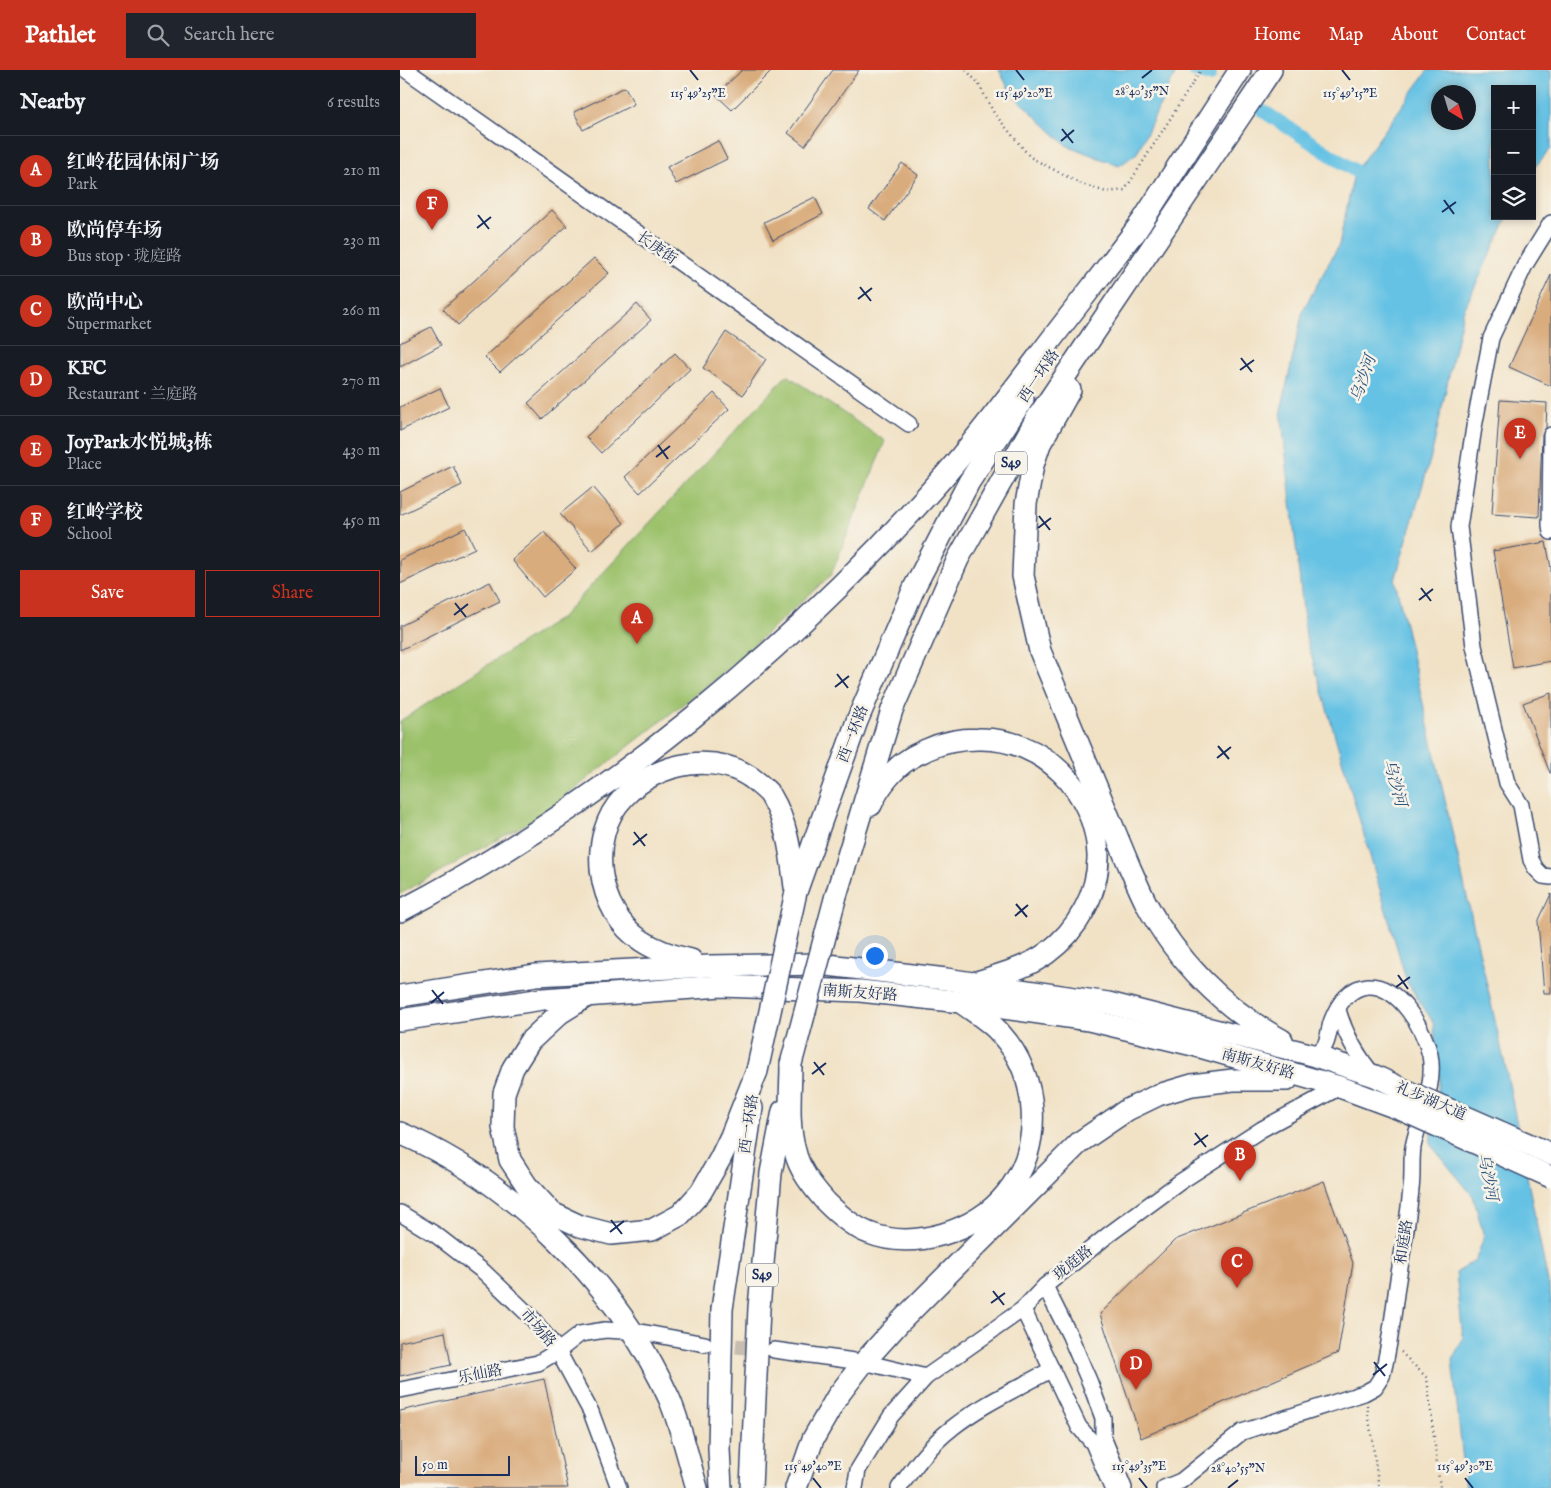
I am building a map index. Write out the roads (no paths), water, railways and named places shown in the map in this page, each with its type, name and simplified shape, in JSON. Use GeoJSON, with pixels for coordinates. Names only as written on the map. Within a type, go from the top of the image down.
{"type":"FeatureCollection","features":[{"type":"Feature","properties":{"kind":"highway","name":"西一环路"},"geometry":{"type":"LineString","coordinates":[[721,1488],[719,1449],[722,1308],[757,1071],[796,892],[857,721],[915,586],[969,482],[1240,70]]}},
{"type":"Feature","properties":{"kind":"highway","name":"西一环路"},"geometry":{"type":"LineString","coordinates":[[751,1488],[759,1308],[771,1173],[791,1064],[835,899],[892,710],[958,559],[1036,418],[1271,70]]}},
{"type":"Feature","properties":{"kind":"highway"},"geometry":{"type":"LineString","coordinates":[[400,911],[451,885],[522,841],[601,786],[739,680],[798,627],[890,534],[945,474],[1000,408],[1141,223]]}},
{"type":"Feature","properties":{"kind":"highway"},"geometry":{"type":"LineString","coordinates":[[1154,243],[1040,444],[1033,465],[1026,504],[1023,576],[1040,651],[1130,868],[1155,918],[1178,952],[1206,984],[1263,1030],[1309,1054]]}},
{"type":"Feature","properties":{"kind":"highway"},"geometry":{"type":"LineString","coordinates":[[835,899],[873,800],[890,776],[908,759],[933,747],[959,739],[987,738],[1012,742],[1037,752],[1060,770],[1082,797],[1094,826],[1098,856],[1095,880],[1089,900],[1079,920],[1047,954],[1021,967],[974,983]]}},
{"type":"Feature","properties":{"kind":"highway"},"geometry":{"type":"LineString","coordinates":[[710,966],[666,954],[640,940],[623,925],[609,902],[601,878],[600,849],[610,818],[623,797],[644,780],[667,768],[697,762],[724,765],[748,775],[770,794],[783,820],[791,851],[796,892]]}},
{"type":"Feature","properties":{"kind":"highway","name":"南斯友好路"},"geometry":{"type":"LineString","coordinates":[[400,996],[536,975],[710,966],[819,964],[974,983],[1108,1003],[1309,1054]]}},
{"type":"Feature","properties":{"kind":"highway","name":"南斯友好路"},"geometry":{"type":"LineString","coordinates":[[400,1020],[544,999],[721,986],[860,991],[961,1002],[1088,1020],[1193,1046],[1313,1080]]}},
{"type":"Feature","properties":{"kind":"highway"},"geometry":{"type":"LineString","coordinates":[[589,995],[560,1013],[530,1041],[513,1068],[504,1093],[503,1127],[510,1160],[527,1186],[552,1212],[580,1226],[610,1234],[652,1230],[680,1215],[701,1192],[720,1159],[732,1136],[757,1071]]}},
{"type":"Feature","properties":{"kind":"highway"},"geometry":{"type":"LineString","coordinates":[[791,1064],[790,1124],[795,1152],[804,1174],[817,1192],[850,1223],[869,1233],[892,1239],[915,1240],[943,1234],[966,1225],[988,1210],[1006,1194],[1019,1174],[1028,1152],[1033,1125],[1032,1099],[1025,1073],[1016,1054],[1000,1032],[961,1002]]}},
{"type":"Feature","properties":{"kind":"highway","name":"礼步湖大道"},"geometry":{"type":"LineString","coordinates":[[1309,1054],[1375,1076],[1407,1101],[1551,1177]]}},
{"type":"Feature","properties":{"kind":"highway"},"geometry":{"type":"LineString","coordinates":[[796,1488],[814,1439],[837,1397],[863,1363],[900,1322],[1080,1142],[1127,1110],[1158,1095],[1192,1085],[1233,1080],[1313,1080]]}},
{"type":"Feature","properties":{"kind":"highway","name":"礼步湖大道"},"geometry":{"type":"LineString","coordinates":[[1313,1080],[1407,1101],[1551,1154]]}},
{"type":"Feature","properties":{"kind":"highway"},"geometry":{"type":"LineString","coordinates":[[400,1132],[429,1145],[491,1183],[542,1224],[593,1280],[636,1336],[669,1398],[697,1488]]}},
{"type":"Feature","properties":{"kind":"street","name":"长庚街"},"geometry":{"type":"LineString","coordinates":[[406,70],[909,424]]}},
{"type":"Feature","properties":{"kind":"street"},"geometry":{"type":"LineString","coordinates":[[1551,224],[1525,265],[1491,338],[1474,428],[1459,526],[1474,646],[1507,783],[1521,805],[1530,860],[1543,876],[1551,877]]}},
{"type":"Feature","properties":{"kind":"street"},"geometry":{"type":"LineString","coordinates":[[1551,435],[1551,532]]}},
{"type":"Feature","properties":{"kind":"street","name":"和庭路"},"geometry":{"type":"LineString","coordinates":[[1164,1488],[1181,1481],[1242,1432],[1364,1393],[1375,1387],[1382,1376],[1412,1187],[1413,1149],[1431,1079],[1430,1055],[1422,1031],[1406,1009],[1388,991],[1370,986],[1359,988],[1349,994],[1331,1021],[1329,1034],[1322,1049],[1316,1053],[1309,1054]]}},
{"type":"Feature","properties":{"kind":"street"},"geometry":{"type":"LineString","coordinates":[[1338,1010],[1342,1024],[1352,1042],[1366,1066],[1375,1076]]}},
{"type":"Feature","properties":{"kind":"street","name":"珑庭路"},"geometry":{"type":"LineString","coordinates":[[855,1488],[858,1470],[891,1416],[926,1377],[1023,1309],[1045,1286],[1108,1235],[1180,1182],[1262,1129],[1340,1087]]}},
{"type":"Feature","properties":{"kind":"street","name":"市场路"},"geometry":{"type":"LineString","coordinates":[[400,1213],[436,1235],[484,1272],[532,1318],[558,1351],[591,1412],[619,1488]]}},
{"type":"Feature","properties":{"kind":"street"},"geometry":{"type":"LineString","coordinates":[[1045,1286],[1070,1336],[1103,1418],[1103,1437],[1124,1488]]}},
{"type":"Feature","properties":{"kind":"street"},"geometry":{"type":"LineString","coordinates":[[1023,1309],[1079,1427],[1093,1443],[1112,1488]]}},
{"type":"Feature","properties":{"kind":"street","name":"乐仙路"},"geometry":{"type":"LineString","coordinates":[[400,1390],[538,1363],[580,1334],[605,1330],[622,1331]]}},
{"type":"Feature","properties":{"kind":"street"},"geometry":{"type":"LineString","coordinates":[[641,1332],[705,1344]]}},
{"type":"Feature","properties":{"kind":"street"},"geometry":{"type":"LineString","coordinates":[[774,1350],[854,1361]]}},
{"type":"Feature","properties":{"kind":"street"},"geometry":{"type":"LineString","coordinates":[[872,1364],[926,1377]]}},
{"type":"Feature","properties":{"kind":"street"},"geometry":{"type":"LineString","coordinates":[[899,1488],[918,1462],[951,1428],[977,1410],[1052,1369]]}},
{"type":"Feature","properties":{"kind":"water"},"geometry":{"type":"Polygon","coordinates":[[[999,70],[1177,70],[1137,153],[1119,166],[1066,145],[1011,93],[999,70]]]}},
{"type":"Feature","properties":{"kind":"water","name":"乌沙河"},"geometry":{"type":"Polygon","coordinates":[[[1428,70],[1551,70],[1551,149],[1536,166],[1536,85],[1491,85],[1491,220],[1506,220],[1463,312],[1432,453],[1395,580],[1506,1069],[1551,1298],[1551,1435],[1548,1488],[1466,1488],[1452,1360],[1463,1338],[1456,1273],[1476,1259],[1484,1237],[1473,1196],[1430,1144],[1440,1077],[1433,1022],[1407,982],[1306,637],[1281,411],[1303,310],[1339,245],[1354,173],[1428,70]]]}},
{"type":"Feature","properties":{"kind":"waterway"},"geometry":{"type":"LineString","coordinates":[[1194,70],[1210,75]]}},
{"type":"Feature","properties":{"kind":"waterway"},"geometry":{"type":"LineString","coordinates":[[1263,111],[1369,180]]}},
{"type":"Feature","properties":{"kind":"tunnel"},"geometry":{"type":"LineString","coordinates":[[713,1344],[767,1349]]}},
{"type":"Feature","properties":{"kind":"place","name":"红岭学校"},"geometry":{"type":"Point","coordinates":[432,230]}},
{"type":"Feature","properties":{"kind":"place","name":"JoyPark水悦城3栋"},"geometry":{"type":"Point","coordinates":[1520,459]}},
{"type":"Feature","properties":{"kind":"place","name":"红岭花园休闲广场"},"geometry":{"type":"Point","coordinates":[637,644]}},
{"type":"Feature","properties":{"kind":"place","name":"欧尚停车场"},"geometry":{"type":"Point","coordinates":[1240,1181]}},
{"type":"Feature","properties":{"kind":"place","name":"欧尚中心"},"geometry":{"type":"Point","coordinates":[1237,1288]}},
{"type":"Feature","properties":{"kind":"place","name":"KFC"},"geometry":{"type":"Point","coordinates":[1136,1390]}}]}
